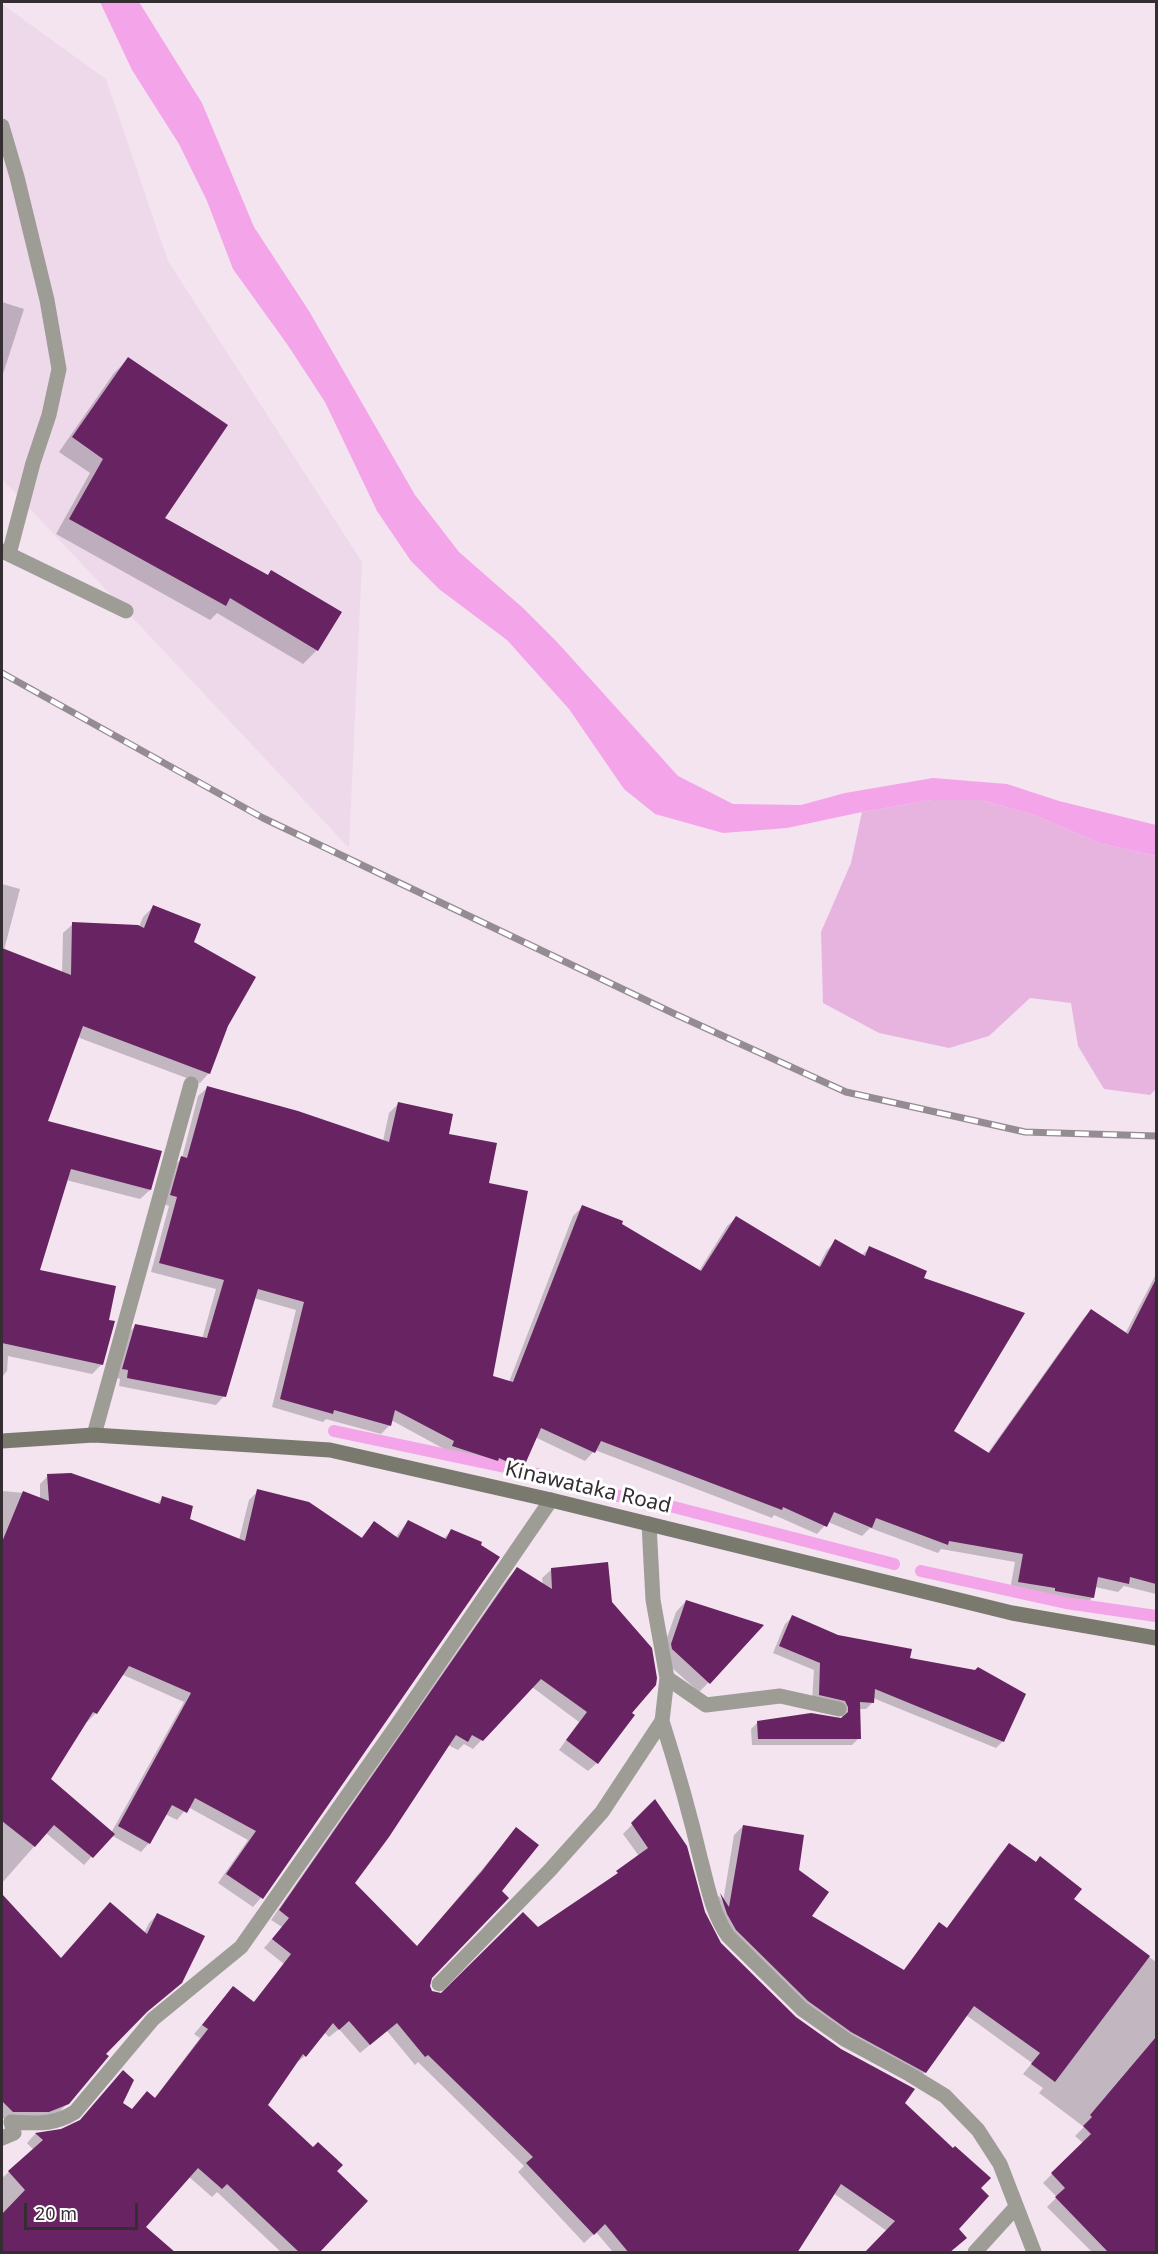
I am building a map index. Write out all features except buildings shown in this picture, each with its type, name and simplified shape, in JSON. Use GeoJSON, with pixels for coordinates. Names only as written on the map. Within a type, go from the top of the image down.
{"type":"FeatureCollection","features":[{"type":"Feature","properties":{"kind":"street"},"geometry":{"type":"LineString","coordinates":[[2,126],[47,300],[59,369],[49,416],[5,553],[126,611]]}},
{"type":"Feature","properties":{"kind":"street"},"geometry":{"type":"LineString","coordinates":[[94,1435],[191,1083]]}},
{"type":"Feature","properties":{"kind":"street","name":"Kinawataka Road"},"geometry":{"type":"LineString","coordinates":[[2,1441],[94,1435],[330,1450],[550,1500],[1012,1613],[1156,1638]]}},
{"type":"Feature","properties":{"kind":"street"},"geometry":{"type":"LineString","coordinates":[[2,2138],[14,2133],[11,2122],[46,2123],[61,2120],[75,2112],[153,2019],[241,1947],[397,1725],[550,1500]]}},
{"type":"Feature","properties":{"kind":"street"},"geometry":{"type":"LineString","coordinates":[[649,1524],[653,1600],[667,1678],[662,1721],[681,1782],[706,1883],[719,1922],[728,1936],[802,2009],[846,2040],[945,2096],[978,2130],[1000,2164],[1034,2253]]}},
{"type":"Feature","properties":{"kind":"street"},"geometry":{"type":"LineString","coordinates":[[667,1678],[706,1705],[780,1696],[839,1709]]}},
{"type":"Feature","properties":{"kind":"street"},"geometry":{"type":"LineString","coordinates":[[439,1984],[550,1870],[602,1812],[662,1721]]}},
{"type":"Feature","properties":{"kind":"street"},"geometry":{"type":"LineString","coordinates":[[975,2253],[1016,2207]]}},
{"type":"Feature","properties":{"kind":"shaded area"},"geometry":{"type":"Polygon","coordinates":[[[100,2],[139,2],[202,103],[254,227],[309,311],[415,495],[459,552],[523,608],[557,642],[678,776],[733,804],[801,805],[845,793],[933,778],[1007,784],[1059,801],[1156,825],[1156,856],[1099,843],[1037,816],[982,800],[931,800],[787,828],[723,833],[655,814],[624,789],[569,709],[507,640],[439,589],[411,561],[377,511],[325,402],[233,269],[207,201],[179,144],[132,70],[100,2]]]}},
{"type":"Feature","properties":{"kind":"shaded area"},"geometry":{"type":"Polygon","coordinates":[[[2,4],[106,79],[168,261],[362,562],[349,848],[2,479],[2,4]]]}},
{"type":"Feature","properties":{"kind":"shaded area"},"geometry":{"type":"Polygon","coordinates":[[[931,800],[982,800],[1037,816],[1099,843],[1156,856],[1156,1089],[1150,1095],[1104,1089],[1078,1046],[1071,1003],[1030,998],[989,1036],[949,1048],[879,1033],[823,1003],[821,932],[851,863],[862,812],[931,800]]]}},
{"type":"Feature","properties":{"kind":"waterway"},"geometry":{"type":"LineString","coordinates":[[334,1431],[552,1477]]}},
{"type":"Feature","properties":{"kind":"waterway"},"geometry":{"type":"LineString","coordinates":[[613,1495],[662,1504],[894,1564]]}},
{"type":"Feature","properties":{"kind":"waterway"},"geometry":{"type":"LineString","coordinates":[[921,1571],[1066,1603],[1156,1616]]}},
{"type":"Feature","properties":{"kind":"railway"},"geometry":{"type":"LineString","coordinates":[[2,673],[263,818],[677,1015],[846,1092],[1025,1132],[1156,1136]]}}]}
